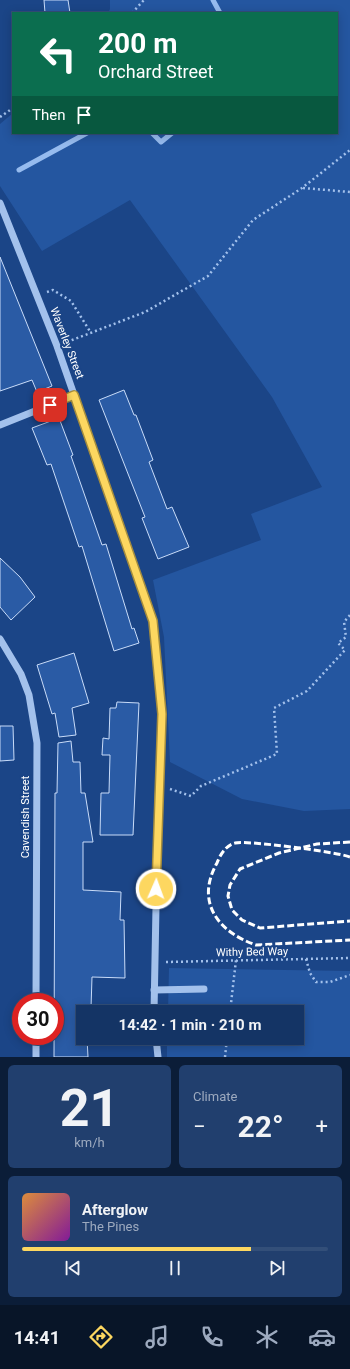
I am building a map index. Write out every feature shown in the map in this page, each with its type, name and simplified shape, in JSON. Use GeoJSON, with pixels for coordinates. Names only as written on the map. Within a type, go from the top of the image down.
{"type":"FeatureCollection","features":[{"type":"Feature","properties":{"kind":"street","name":"Waverley Street"},"geometry":{"type":"LineString","coordinates":[[0,203],[57,346],[153,621],[162,714],[154,1005]]}},
{"type":"Feature","properties":{"kind":"street"},"geometry":{"type":"LineString","coordinates":[[0,425],[74,395]]}},
{"type":"Feature","properties":{"kind":"street","name":"Cavendish Street"},"geometry":{"type":"LineString","coordinates":[[0,639],[20,674],[29,695],[37,743],[36,993]]}},
{"type":"Feature","properties":{"kind":"street"},"geometry":{"type":"LineString","coordinates":[[154,990],[204,990]]}},
{"type":"Feature","properties":{"kind":"street"},"geometry":{"type":"LineString","coordinates":[[36,1045],[36,1057]]}},
{"type":"Feature","properties":{"kind":"street"},"geometry":{"type":"LineString","coordinates":[[157,1045],[158,1057]]}},
{"type":"Feature","properties":{"kind":"path"},"geometry":{"type":"LineString","coordinates":[[133,12],[144,0]]}},
{"type":"Feature","properties":{"kind":"path"},"geometry":{"type":"LineString","coordinates":[[0,117],[12,109]]}},
{"type":"Feature","properties":{"kind":"path"},"geometry":{"type":"LineString","coordinates":[[57,346],[145,312],[208,276],[253,220],[302,188],[350,150]]}},
{"type":"Feature","properties":{"kind":"path"},"geometry":{"type":"LineString","coordinates":[[302,188],[350,192]]}},
{"type":"Feature","properties":{"kind":"path"},"geometry":{"type":"LineString","coordinates":[[37,295],[53,290],[71,301],[91,333]]}},
{"type":"Feature","properties":{"kind":"path"},"geometry":{"type":"LineString","coordinates":[[160,782],[173,791],[191,796],[201,786],[277,754],[274,708],[307,691],[345,650],[338,643],[346,637],[344,622],[350,616]]}},
{"type":"Feature","properties":{"kind":"path","name":"Withy Bed Way"},"geometry":{"type":"LineString","coordinates":[[154,962],[350,958]]}},
{"type":"Feature","properties":{"kind":"path"},"geometry":{"type":"LineString","coordinates":[[306,959],[310,973],[316,982],[330,982],[350,974]]}},
{"type":"Feature","properties":{"kind":"path"},"geometry":{"type":"LineString","coordinates":[[231,1005],[236,960]]}},
{"type":"Feature","properties":{"kind":"path"},"geometry":{"type":"LineString","coordinates":[[225,1057],[226,1045]]}},
{"type":"Feature","properties":{"kind":"shaded area"},"geometry":{"type":"Polygon","coordinates":[[[110,0],[350,0],[350,809],[304,811],[242,799],[170,762],[164,637],[153,580],[261,540],[251,514],[322,487],[272,397],[130,200],[42,251],[0,186],[0,124],[12,114],[12,134],[338,134],[338,12],[108,12],[110,0]]]}},
{"type":"Feature","properties":{"kind":"shaded area"},"geometry":{"type":"Polygon","coordinates":[[[169,968],[350,971],[350,1057],[167,1057],[167,1045],[304,1045],[304,1005],[168,1005],[169,968]]]}},
{"type":"Feature","properties":{"kind":"building"},"geometry":{"type":"Polygon","coordinates":[[[44,0],[68,0],[70,12],[45,12],[44,0]]]}},
{"type":"Feature","properties":{"kind":"building"},"geometry":{"type":"Polygon","coordinates":[[[0,257],[52,386],[37,392],[32,380],[0,391],[0,257]]]}},
{"type":"Feature","properties":{"kind":"building"},"geometry":{"type":"Polygon","coordinates":[[[124,390],[134,415],[136,415],[153,460],[149,462],[167,509],[172,507],[189,547],[158,559],[142,518],[145,517],[99,400],[124,390]]]}},
{"type":"Feature","properties":{"kind":"building"},"geometry":{"type":"Polygon","coordinates":[[[59,418],[73,455],[71,456],[102,545],[106,544],[132,629],[134,628],[139,643],[114,651],[82,546],[79,547],[51,464],[47,465],[32,428],[59,418]]]}},
{"type":"Feature","properties":{"kind":"building"},"geometry":{"type":"Polygon","coordinates":[[[0,558],[20,577],[35,597],[11,620],[0,607],[0,558]]]}},
{"type":"Feature","properties":{"kind":"building"},"geometry":{"type":"Polygon","coordinates":[[[74,653],[89,703],[72,708],[76,735],[59,737],[55,713],[52,714],[37,665],[74,653]]]}},
{"type":"Feature","properties":{"kind":"building"},"geometry":{"type":"Polygon","coordinates":[[[117,702],[139,703],[133,835],[100,835],[101,793],[109,793],[110,755],[102,755],[103,738],[109,739],[110,708],[116,708],[117,702]]]}},
{"type":"Feature","properties":{"kind":"building"},"geometry":{"type":"Polygon","coordinates":[[[0,726],[13,726],[14,760],[0,761],[0,726]]]}},
{"type":"Feature","properties":{"kind":"building"},"geometry":{"type":"Polygon","coordinates":[[[71,741],[73,762],[80,762],[81,793],[85,793],[93,842],[83,842],[83,890],[121,892],[120,920],[124,920],[125,978],[92,977],[91,1005],[76,1005],[76,1045],[87,1045],[88,1057],[54,1057],[54,1045],[64,1045],[64,993],[54,993],[55,793],[57,793],[58,743],[71,741]]]}},
{"type":"Feature","properties":{"kind":"waterway"},"geometry":{"type":"LineString","coordinates":[[213,0],[219,12]]}},
{"type":"Feature","properties":{"kind":"waterway"},"geometry":{"type":"LineString","coordinates":[[19,170],[85,134]]}},
{"type":"Feature","properties":{"kind":"waterway"},"geometry":{"type":"LineString","coordinates":[[153,134],[161,142],[171,134]]}},
{"type":"Feature","properties":{"kind":"railway"},"geometry":{"type":"LineString","coordinates":[[350,842],[317,844],[279,853],[240,869],[230,885],[228,896],[232,910],[242,920],[260,928],[350,921]]}},
{"type":"Feature","properties":{"kind":"railway"},"geometry":{"type":"LineString","coordinates":[[350,857],[292,847],[256,843],[235,843],[226,848],[220,857],[211,877],[208,890],[210,903],[214,914],[221,924],[231,932],[256,945],[350,940]]}},
{"type":"Feature","properties":{"kind":"route"},"geometry":{"type":"LineString","coordinates":[[50,405],[74,395],[153,621],[162,714],[156,889]]}}]}
